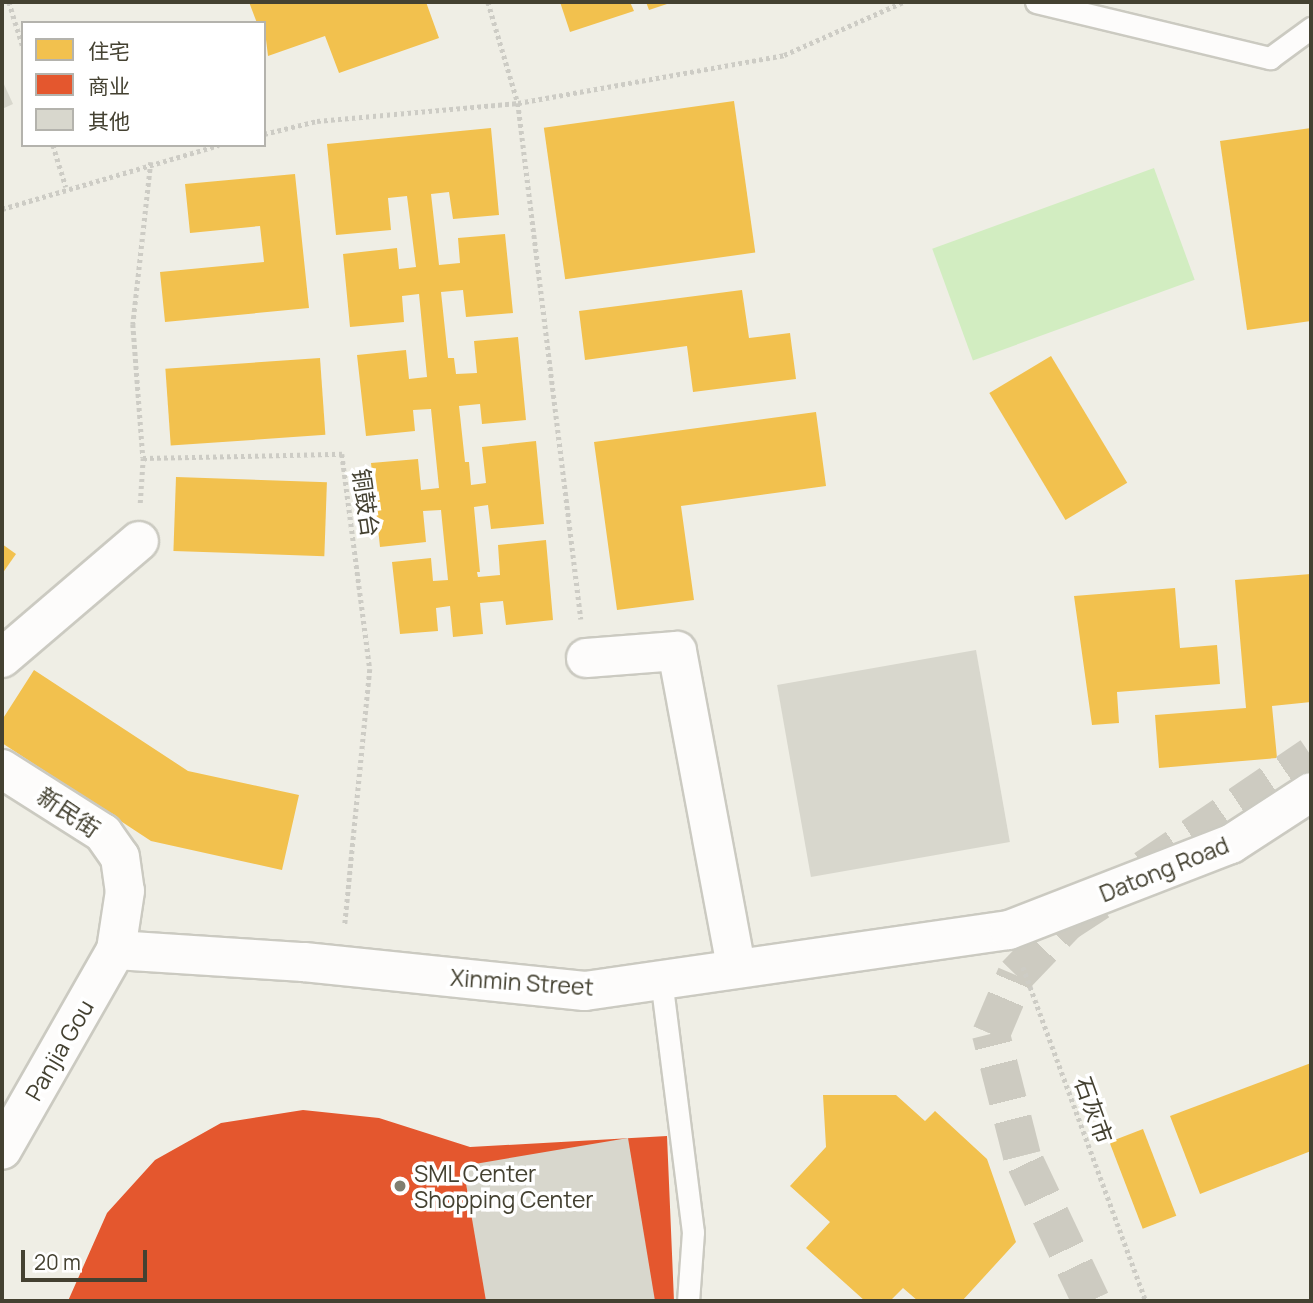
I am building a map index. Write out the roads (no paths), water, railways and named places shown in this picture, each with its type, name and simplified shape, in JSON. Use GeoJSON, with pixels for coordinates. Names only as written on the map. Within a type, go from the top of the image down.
{"type":"FeatureCollection","features":[{"type":"Feature","properties":{"kind":"street"},"geometry":{"type":"LineString","coordinates":[[2,658],[139,541]]}},
{"type":"Feature","properties":{"kind":"street"},"geometry":{"type":"LineString","coordinates":[[586,658],[677,651],[736,967]]}},
{"type":"Feature","properties":{"kind":"street","name":"新民街"},"geometry":{"type":"LineString","coordinates":[[2,769],[103,833],[121,857],[125,891],[116,950]]}},
{"type":"Feature","properties":{"kind":"street","name":"Datong Road"},"geometry":{"type":"LineString","coordinates":[[1009,930],[1231,844],[1311,792]]}},
{"type":"Feature","properties":{"kind":"street","name":"Xinmin Street"},"geometry":{"type":"LineString","coordinates":[[116,950],[341,967],[585,990],[1009,930]]}},
{"type":"Feature","properties":{"kind":"street","name":"Panjia Gou"},"geometry":{"type":"LineString","coordinates":[[5,1137],[116,950]]}},
{"type":"Feature","properties":{"kind":"lane"},"geometry":{"type":"LineString","coordinates":[[1036,2],[1270,58],[1311,28]]}},
{"type":"Feature","properties":{"kind":"lane"},"geometry":{"type":"LineString","coordinates":[[661,979],[693,1232],[688,1301]]}},
{"type":"Feature","properties":{"kind":"tunnel"},"geometry":{"type":"LineString","coordinates":[[1145,869],[1311,756]]}},
{"type":"Feature","properties":{"kind":"tunnel"},"geometry":{"type":"LineString","coordinates":[[1091,1301],[1022,1156],[991,1034],[1016,975],[1067,922],[1099,901]]}},
{"type":"Feature","properties":{"kind":"place","name":"SML Center Shopping Center"},"geometry":{"type":"Point","coordinates":[400,1186]}}]}
